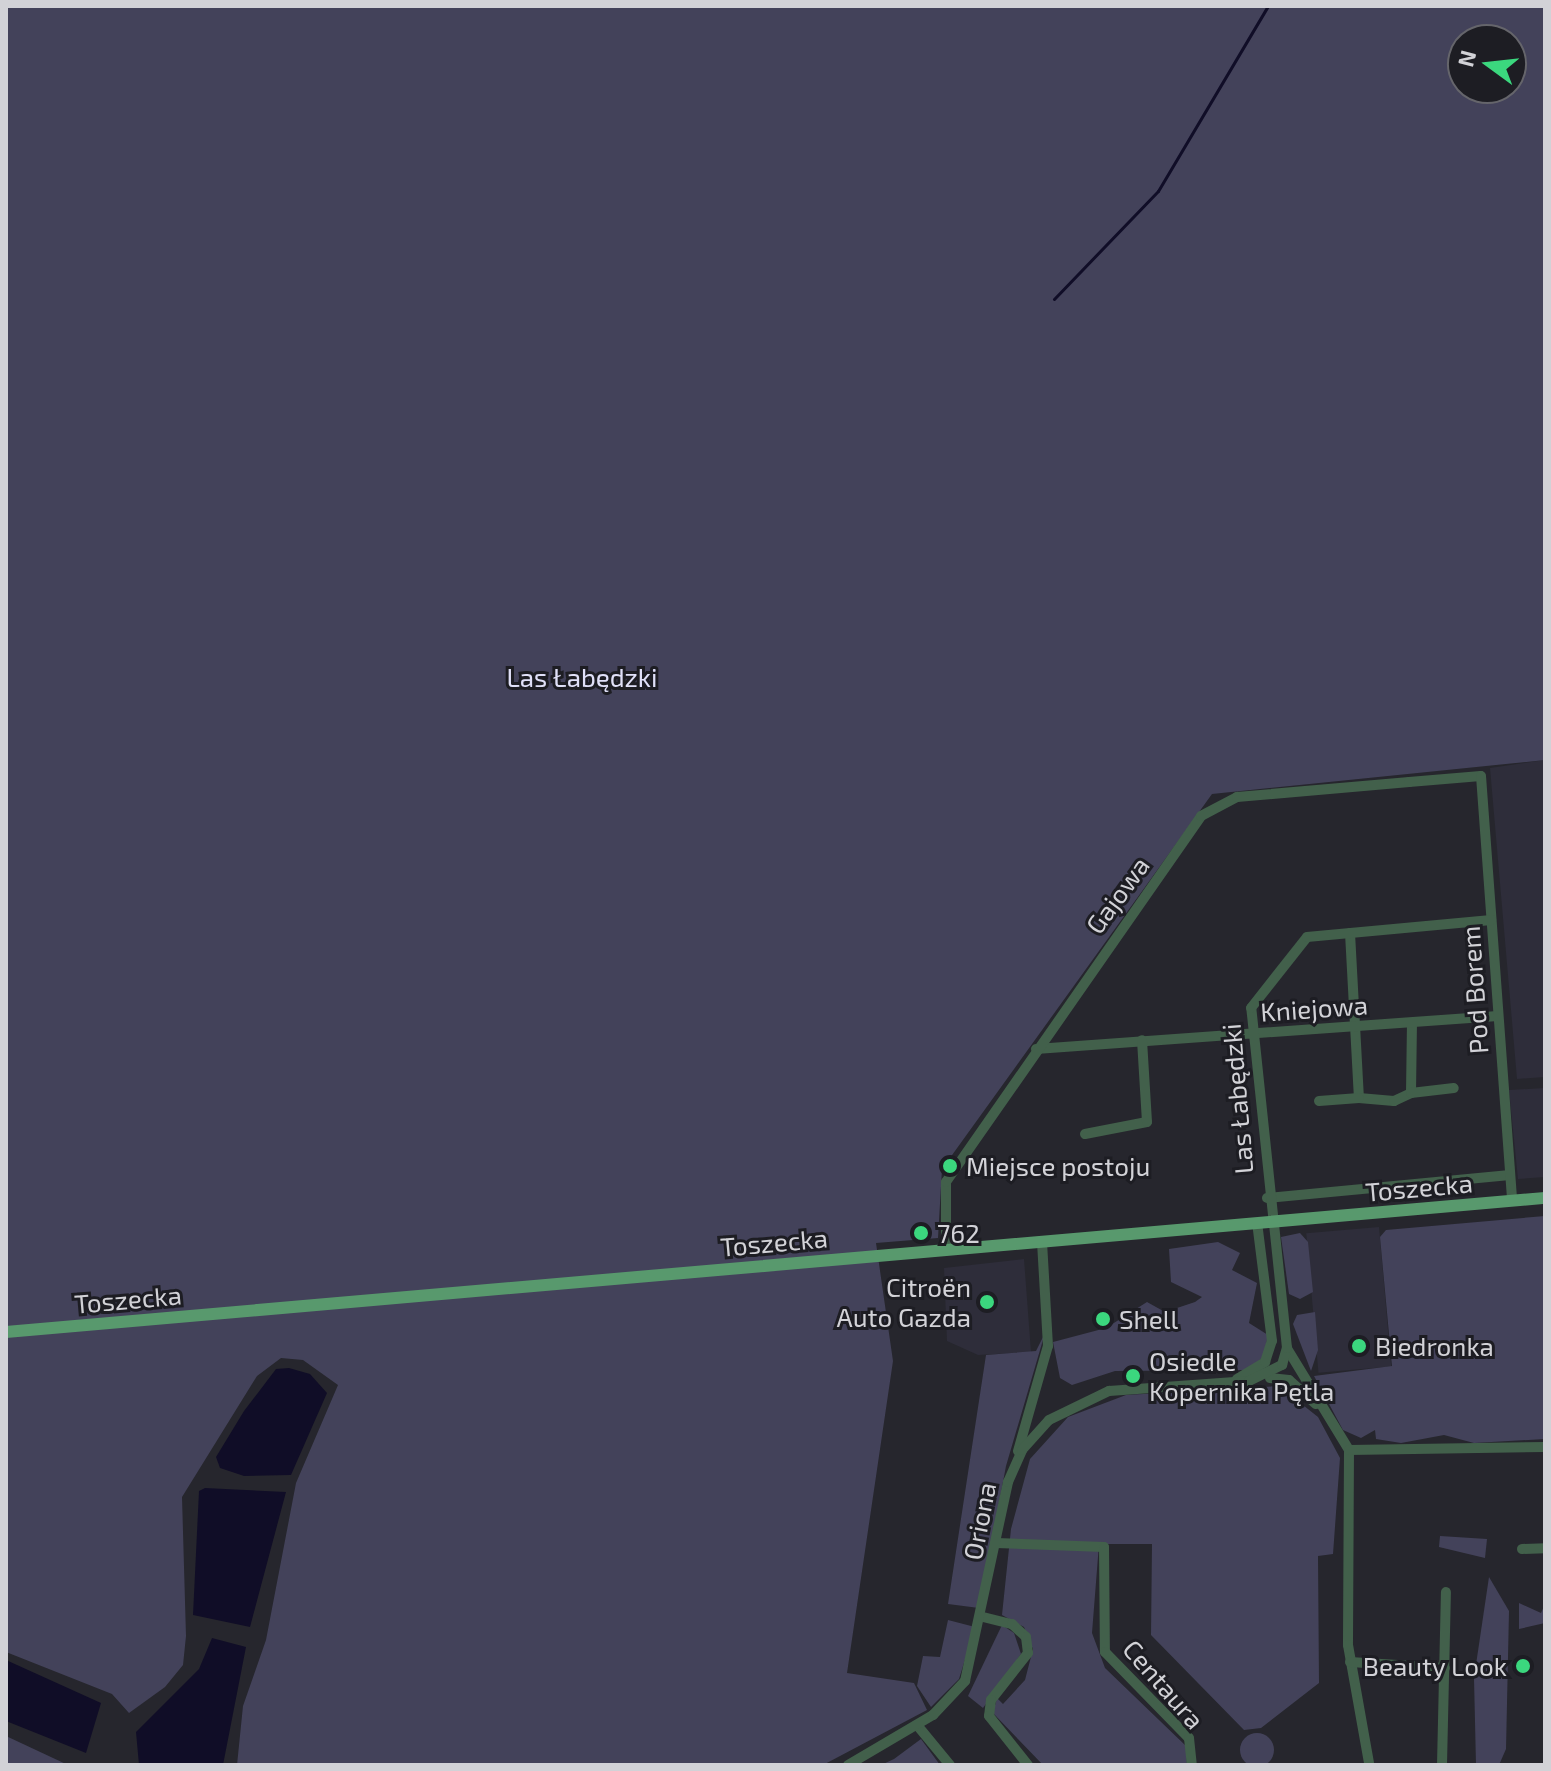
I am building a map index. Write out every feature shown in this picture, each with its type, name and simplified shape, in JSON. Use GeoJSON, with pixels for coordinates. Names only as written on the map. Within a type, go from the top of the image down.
{"type":"FeatureCollection","features":[{"type":"Feature","properties":{"kind":"main road","name":"Toszecka"},"geometry":{"type":"LineString","coordinates":[[6,1332],[1545,1198]]}},
{"type":"Feature","properties":{"kind":"street","name":"Pod Borem"},"geometry":{"type":"LineString","coordinates":[[1481,776],[1512,1201]]}},
{"type":"Feature","properties":{"kind":"street","name":"Gajowa"},"geometry":{"type":"LineString","coordinates":[[946,1250],[946,1182],[1201,816],[1219,802],[1481,776]]}},
{"type":"Feature","properties":{"kind":"street","name":"Las Łabędzki"},"geometry":{"type":"LineString","coordinates":[[1264,1222],[1267,1198],[1251,1008],[1307,937],[1491,920]]}},
{"type":"Feature","properties":{"kind":"street"},"geometry":{"type":"LineString","coordinates":[[1350,933],[1359,1028],[1359,1098]]}},
{"type":"Feature","properties":{"kind":"street","name":"Kniejowa"},"geometry":{"type":"LineString","coordinates":[[1036,1049],[1498,1016]]}},
{"type":"Feature","properties":{"kind":"street"},"geometry":{"type":"LineString","coordinates":[[1411,1093],[1412,1024]]}},
{"type":"Feature","properties":{"kind":"street"},"geometry":{"type":"LineString","coordinates":[[1085,1134],[1147,1122],[1142,1040]]}},
{"type":"Feature","properties":{"kind":"street"},"geometry":{"type":"LineString","coordinates":[[1319,1101],[1359,1098],[1394,1101],[1411,1093],[1454,1088]]}},
{"type":"Feature","properties":{"kind":"street","name":"Toszecka"},"geometry":{"type":"LineString","coordinates":[[1267,1198],[1510,1175]]}},
{"type":"Feature","properties":{"kind":"street"},"geometry":{"type":"LineString","coordinates":[[1264,1222],[1284,1310],[1289,1357],[1349,1450],[1350,1662],[1369,1763]]}},
{"type":"Feature","properties":{"kind":"street"},"geometry":{"type":"LineString","coordinates":[[1264,1222],[1270,1349],[1275,1366],[1323,1411]]}},
{"type":"Feature","properties":{"kind":"street"},"geometry":{"type":"LineString","coordinates":[[1014,1464],[1048,1346],[1042,1242]]}},
{"type":"Feature","properties":{"kind":"street"},"geometry":{"type":"LineString","coordinates":[[1270,1316],[1284,1310]]}},
{"type":"Feature","properties":{"kind":"street"},"geometry":{"type":"LineString","coordinates":[[1261,1366],[1270,1349]]}},
{"type":"Feature","properties":{"kind":"street","name":"Oriona"},"geometry":{"type":"LineString","coordinates":[[848,1765],[917,1725],[965,1681],[983,1617],[1014,1464],[1049,1420],[1094,1396],[1265,1378],[1275,1366],[1289,1357]]}},
{"type":"Feature","properties":{"kind":"street","name":"Oriona"},"geometry":{"type":"LineString","coordinates":[[1228,1381],[1261,1366],[1275,1366]]}},
{"type":"Feature","properties":{"kind":"street"},"geometry":{"type":"LineString","coordinates":[[1265,1378],[1289,1380]]}},
{"type":"Feature","properties":{"kind":"street"},"geometry":{"type":"LineString","coordinates":[[1349,1450],[1545,1447]]}},
{"type":"Feature","properties":{"kind":"street","name":"Centaura"},"geometry":{"type":"LineString","coordinates":[[996,1543],[1104,1547],[1105,1652],[1189,1738],[1192,1765]]}},
{"type":"Feature","properties":{"kind":"street"},"geometry":{"type":"LineString","coordinates":[[1522,1549],[1545,1548]]}},
{"type":"Feature","properties":{"kind":"street"},"geometry":{"type":"LineString","coordinates":[[1442,1765],[1446,1592]]}},
{"type":"Feature","properties":{"kind":"street"},"geometry":{"type":"LineString","coordinates":[[983,1617],[1012,1624],[1026,1637],[1028,1653],[991,1700],[989,1716],[1028,1765]]}},
{"type":"Feature","properties":{"kind":"street"},"geometry":{"type":"LineString","coordinates":[[1350,1662],[1445,1668]]}},
{"type":"Feature","properties":{"kind":"street"},"geometry":{"type":"LineString","coordinates":[[917,1725],[950,1765]]}},
{"type":"Feature","properties":{"kind":"shaded area"},"geometry":{"type":"Polygon","coordinates":[[[1545,760],[1545,1077],[1517,1079],[1490,768],[1545,760]]]}},
{"type":"Feature","properties":{"kind":"shaded area"},"geometry":{"type":"Polygon","coordinates":[[[1545,1088],[1545,1177],[1518,1179],[1509,1090],[1545,1088]]]}},
{"type":"Feature","properties":{"kind":"shaded area"},"geometry":{"type":"Polygon","coordinates":[[[1379,1227],[1391,1366],[1318,1373],[1306,1233],[1379,1227]]]}},
{"type":"Feature","properties":{"kind":"shaded area"},"geometry":{"type":"Polygon","coordinates":[[[1024,1259],[1031,1352],[978,1355],[947,1341],[944,1268],[1024,1259]]]}},
{"type":"Feature","properties":{"kind":"shaded area"},"geometry":{"type":"Polygon","coordinates":[[[289,1368],[310,1374],[327,1393],[291,1475],[244,1476],[220,1468],[216,1457],[244,1411],[276,1369],[289,1368]]]}},
{"type":"Feature","properties":{"kind":"shaded area"},"geometry":{"type":"Polygon","coordinates":[[[205,1488],[286,1492],[250,1627],[193,1615],[199,1491],[205,1488]]]}},
{"type":"Feature","properties":{"kind":"shaded area"},"geometry":{"type":"Polygon","coordinates":[[[212,1638],[246,1647],[223,1765],[139,1765],[136,1732],[199,1669],[212,1638]]]}},
{"type":"Feature","properties":{"kind":"shaded area"},"geometry":{"type":"Polygon","coordinates":[[[6,1660],[101,1703],[86,1753],[6,1721],[6,1660]]]}},
{"type":"Feature","properties":{"kind":"green space","name":"Las Łabędzki"},"geometry":{"type":"Polygon","coordinates":[[[6,6],[1545,6],[1545,760],[1212,794],[942,1169],[938,1238],[876,1243],[893,1361],[847,1673],[914,1683],[927,1710],[823,1765],[237,1765],[243,1706],[266,1640],[296,1483],[338,1385],[303,1360],[281,1358],[257,1376],[182,1497],[186,1636],[183,1665],[165,1687],[129,1713],[112,1694],[6,1652],[6,6]]]}},
{"type":"Feature","properties":{"kind":"green space"},"geometry":{"type":"Polygon","coordinates":[[[1545,1216],[1545,1439],[1474,1443],[1444,1435],[1401,1443],[1376,1439],[1375,1430],[1361,1438],[1343,1430],[1314,1376],[1392,1366],[1380,1237],[1386,1230],[1545,1216]]]}},
{"type":"Feature","properties":{"kind":"green space"},"geometry":{"type":"Polygon","coordinates":[[[1300,1233],[1308,1242],[1313,1292],[1300,1299],[1289,1294],[1281,1237],[1300,1233]]]}},
{"type":"Feature","properties":{"kind":"green space"},"geometry":{"type":"Polygon","coordinates":[[[1218,1242],[1240,1253],[1232,1270],[1257,1283],[1249,1323],[1268,1335],[1264,1356],[1249,1370],[1115,1371],[1072,1385],[1060,1378],[1053,1342],[1106,1328],[1147,1302],[1165,1312],[1195,1302],[1202,1297],[1171,1282],[1169,1249],[1218,1242]]]}},
{"type":"Feature","properties":{"kind":"green space"},"geometry":{"type":"Polygon","coordinates":[[[1315,1312],[1318,1350],[1311,1371],[1293,1324],[1297,1315],[1315,1312]]]}},
{"type":"Feature","properties":{"kind":"green space"},"geometry":{"type":"Polygon","coordinates":[[[1045,1333],[1006,1466],[979,1608],[948,1604],[986,1355],[1036,1351],[1045,1333]]]}},
{"type":"Feature","properties":{"kind":"green space"},"geometry":{"type":"Polygon","coordinates":[[[1279,1386],[1318,1417],[1340,1458],[1333,1554],[1318,1556],[1319,1683],[1261,1728],[1244,1730],[1151,1635],[1152,1544],[1099,1544],[1092,1633],[1105,1668],[1186,1746],[1187,1765],[1043,1765],[993,1713],[997,1698],[1003,1704],[1025,1680],[1033,1649],[1024,1627],[1002,1615],[1011,1529],[1030,1459],[1068,1417],[1126,1395],[1279,1386]]]}},
{"type":"Feature","properties":{"kind":"green space"},"geometry":{"type":"Polygon","coordinates":[[[1440,1536],[1487,1539],[1485,1558],[1439,1547],[1440,1536]]]}},
{"type":"Feature","properties":{"kind":"green space"},"geometry":{"type":"Polygon","coordinates":[[[1489,1577],[1509,1611],[1506,1749],[1499,1765],[1476,1765],[1474,1678],[1489,1577]]]}},
{"type":"Feature","properties":{"kind":"green space"},"geometry":{"type":"Polygon","coordinates":[[[1519,1603],[1541,1613],[1545,1604],[1545,1623],[1519,1629],[1519,1603]]]}},
{"type":"Feature","properties":{"kind":"green space"},"geometry":{"type":"Polygon","coordinates":[[[948,1620],[975,1627],[959,1679],[931,1707],[917,1686],[923,1656],[940,1657],[948,1620]]]}},
{"type":"Feature","properties":{"kind":"green space"},"geometry":{"type":"Polygon","coordinates":[[[1002,1625],[1014,1633],[1021,1654],[983,1708],[968,1696],[1002,1625]]]}},
{"type":"Feature","properties":{"kind":"green space"},"geometry":{"type":"Polygon","coordinates":[[[1257,1733],[1269,1738],[1274,1750],[1269,1762],[1257,1767],[1245,1762],[1240,1750],[1245,1738],[1257,1733]]]}},
{"type":"Feature","properties":{"kind":"green space"},"geometry":{"type":"Polygon","coordinates":[[[6,1736],[68,1765],[6,1765],[6,1736]]]}},
{"type":"Feature","properties":{"kind":"green space"},"geometry":{"type":"Polygon","coordinates":[[[921,1739],[940,1765],[881,1765],[894,1759],[921,1739]]]}},
{"type":"Feature","properties":{"kind":"waterway"},"geometry":{"type":"LineString","coordinates":[[1054,299],[1158,191],[1268,6]]}},
{"type":"Feature","properties":{"kind":"place","name":"Miejsce postoju"},"geometry":{"type":"Point","coordinates":[950,1166]}},
{"type":"Feature","properties":{"kind":"place","name":"762"},"geometry":{"type":"Point","coordinates":[921,1233]}},
{"type":"Feature","properties":{"kind":"place","name":"Citroën Auto Gazda"},"geometry":{"type":"Point","coordinates":[987,1302]}},
{"type":"Feature","properties":{"kind":"place","name":"Shell"},"geometry":{"type":"Point","coordinates":[1103,1319]}},
{"type":"Feature","properties":{"kind":"place","name":"Biedronka"},"geometry":{"type":"Point","coordinates":[1359,1346]}},
{"type":"Feature","properties":{"kind":"place","name":"Osiedle Kopernika Pętla"},"geometry":{"type":"Point","coordinates":[1133,1376]}},
{"type":"Feature","properties":{"kind":"place","name":"Beauty Look"},"geometry":{"type":"Point","coordinates":[1523,1666]}}]}
